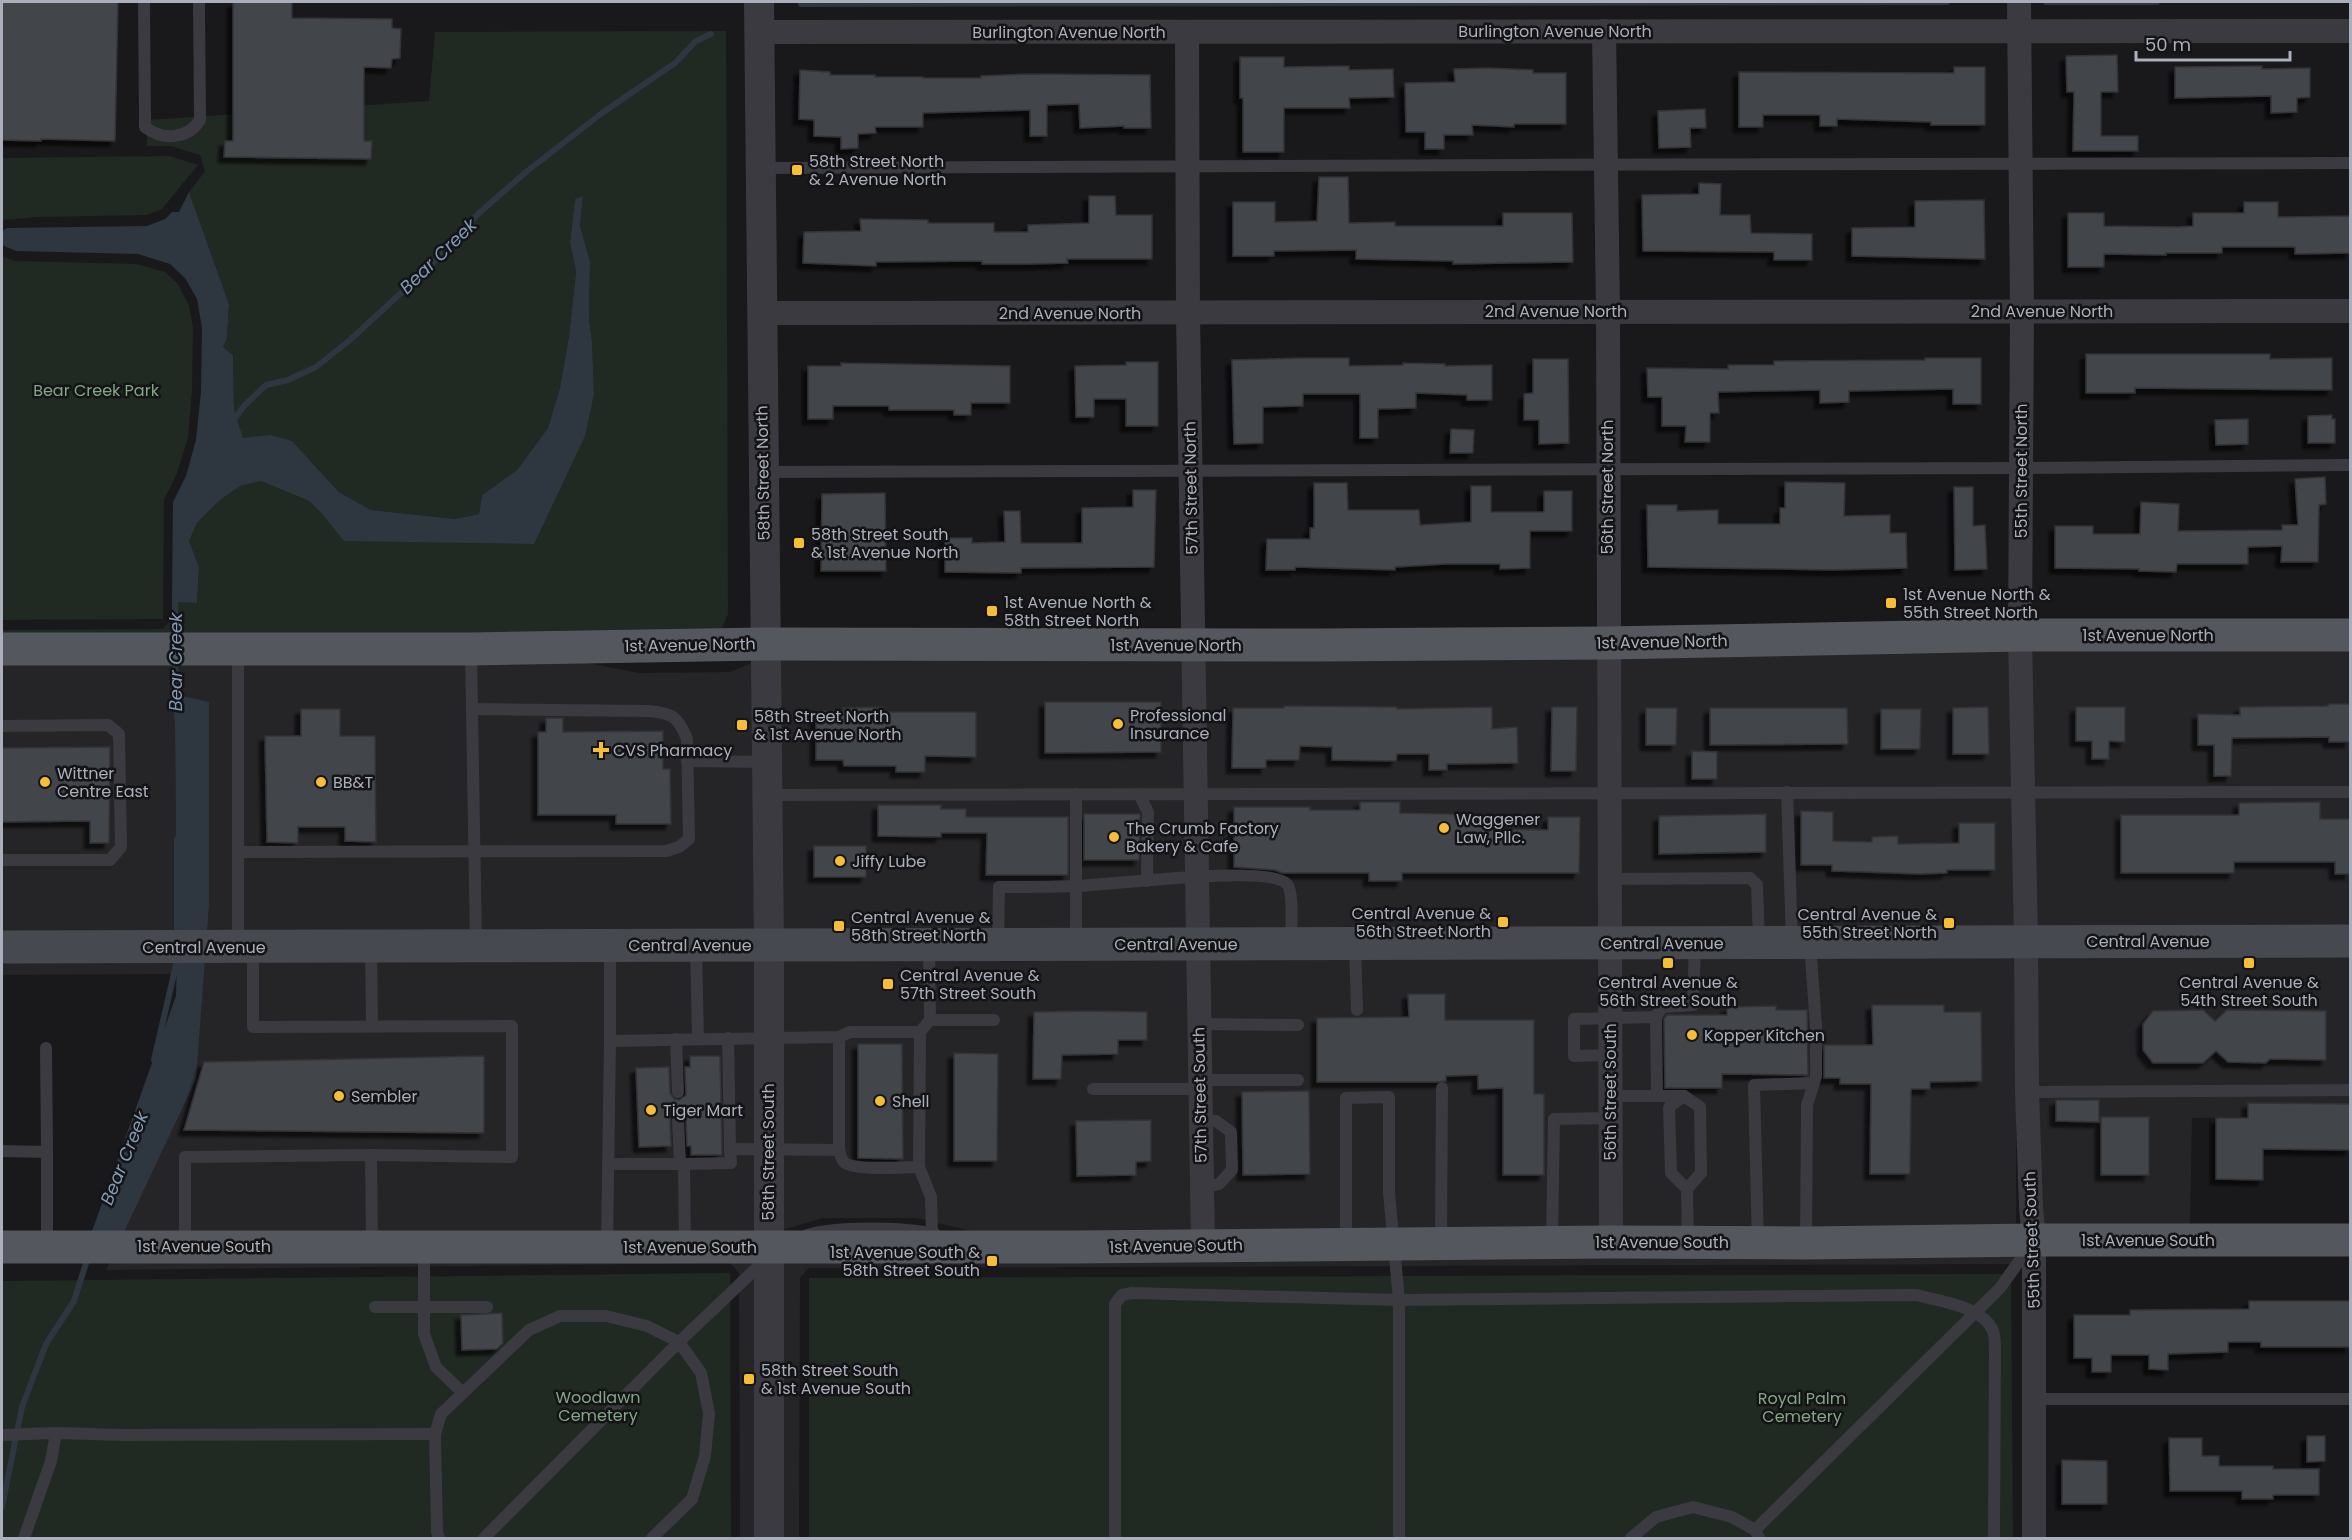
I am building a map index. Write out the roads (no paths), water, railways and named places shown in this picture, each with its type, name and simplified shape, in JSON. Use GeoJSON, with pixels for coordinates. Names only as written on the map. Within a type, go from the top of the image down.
{"type":"FeatureCollection","features":[{"type":"Feature","properties":{"kind":"main road","name":"1st Avenue North"},"geometry":{"type":"LineString","coordinates":[[2,649],[568,647],[751,650],[1607,643],[2020,635],[2350,635]]}},
{"type":"Feature","properties":{"kind":"main road","name":"Central Avenue"},"geometry":{"type":"LineString","coordinates":[[2,947],[2350,941]]}},
{"type":"Feature","properties":{"kind":"main road","name":"1st Avenue South"},"geometry":{"type":"LineString","coordinates":[[2,1246],[685,1246],[768,1252],[987,1247],[1552,1242],[2350,1240]]}},
{"type":"Feature","properties":{"kind":"street","name":"58th Street North"},"geometry":{"type":"LineString","coordinates":[[759,2],[763,472],[751,650],[766,762],[769,945]]}},
{"type":"Feature","properties":{"kind":"street","name":"55th Street North"},"geometry":{"type":"LineString","coordinates":[[2019,2],[2022,311],[2020,635],[2026,941]]}},
{"type":"Feature","properties":{"kind":"street","name":"56th Street North"},"geometry":{"type":"LineString","coordinates":[[1605,31],[1610,943]]}},
{"type":"Feature","properties":{"kind":"street","name":"Burlington Avenue North"},"geometry":{"type":"LineString","coordinates":[[759,32],[2350,31]]}},
{"type":"Feature","properties":{"kind":"street","name":"57th Street North"},"geometry":{"type":"LineString","coordinates":[[1187,32],[1188,314],[1198,944]]}},
{"type":"Feature","properties":{"kind":"street","name":"2nd Avenue North"},"geometry":{"type":"LineString","coordinates":[[761,313],[2350,311]]}},
{"type":"Feature","properties":{"kind":"street","name":"55th Street South"},"geometry":{"type":"LineString","coordinates":[[2026,941],[2026,1092],[2034,1240],[2034,1539]]}},
{"type":"Feature","properties":{"kind":"street","name":"56th Street South"},"geometry":{"type":"LineString","coordinates":[[1610,943],[1611,1242]]}},
{"type":"Feature","properties":{"kind":"street","name":"57th Street South"},"geometry":{"type":"LineString","coordinates":[[1198,944],[1203,1246]]}},
{"type":"Feature","properties":{"kind":"street","name":"58th Street South"},"geometry":{"type":"LineString","coordinates":[[769,945],[769,1539]]}},
{"type":"Feature","properties":{"kind":"lane"},"geometry":{"type":"LineString","coordinates":[[144,2],[145,127],[154,134],[170,136],[184,135],[193,130],[200,120],[199,2]]}},
{"type":"Feature","properties":{"kind":"lane"},"geometry":{"type":"LineString","coordinates":[[760,168],[1187,168],[2020,161],[2350,163]]}},
{"type":"Feature","properties":{"kind":"lane"},"geometry":{"type":"LineString","coordinates":[[763,472],[2350,465]]}},
{"type":"Feature","properties":{"kind":"lane"},"geometry":{"type":"LineString","coordinates":[[568,647],[628,659]]}},
{"type":"Feature","properties":{"kind":"lane"},"geometry":{"type":"LineString","coordinates":[[471,649],[476,946]]}},
{"type":"Feature","properties":{"kind":"lane"},"geometry":{"type":"LineString","coordinates":[[185,1246],[185,1157],[371,1155],[512,1157],[512,1026],[253,1027],[234,946],[238,852],[224,650]]}},
{"type":"Feature","properties":{"kind":"lane"},"geometry":{"type":"LineString","coordinates":[[238,852],[666,851],[679,847],[688,839],[687,739],[675,717],[663,712],[472,709]]}},
{"type":"Feature","properties":{"kind":"lane"},"geometry":{"type":"LineString","coordinates":[[2,726],[108,725],[118,734],[121,847],[110,860],[2,860]]}},
{"type":"Feature","properties":{"kind":"lane"},"geometry":{"type":"LineString","coordinates":[[687,761],[766,762]]}},
{"type":"Feature","properties":{"kind":"lane"},"geometry":{"type":"LineString","coordinates":[[1787,792],[1801,942],[1816,1026],[1815,1080],[1807,1105],[1806,1243]]}},
{"type":"Feature","properties":{"kind":"lane"},"geometry":{"type":"LineString","coordinates":[[766,795],[2350,792]]}},
{"type":"Feature","properties":{"kind":"lane"},"geometry":{"type":"LineString","coordinates":[[1076,794],[1076,944]]}},
{"type":"Feature","properties":{"kind":"lane"},"geometry":{"type":"LineString","coordinates":[[1139,794],[1148,812],[1147,881]]}},
{"type":"Feature","properties":{"kind":"lane"},"geometry":{"type":"LineString","coordinates":[[998,945],[999,887],[1077,886],[1197,877],[1266,876],[1281,879],[1290,890],[1292,944]]}},
{"type":"Feature","properties":{"kind":"lane"},"geometry":{"type":"LineString","coordinates":[[1609,879],[1750,878],[1757,885],[1759,942]]}},
{"type":"Feature","properties":{"kind":"lane"},"geometry":{"type":"LineString","coordinates":[[1657,1096],[1656,1017],[1662,1007],[1693,1005],[1695,942]]}},
{"type":"Feature","properties":{"kind":"lane"},"geometry":{"type":"LineString","coordinates":[[1355,944],[1357,1010]]}},
{"type":"Feature","properties":{"kind":"lane"},"geometry":{"type":"LineString","coordinates":[[607,1246],[610,945]]}},
{"type":"Feature","properties":{"kind":"lane"},"geometry":{"type":"LineString","coordinates":[[696,945],[698,1039]]}},
{"type":"Feature","properties":{"kind":"lane"},"geometry":{"type":"LineString","coordinates":[[928,945],[930,1020],[920,1032],[919,1167],[931,1197],[932,1234]]}},
{"type":"Feature","properties":{"kind":"lane"},"geometry":{"type":"LineString","coordinates":[[371,946],[372,1026]]}},
{"type":"Feature","properties":{"kind":"lane"},"geometry":{"type":"LineString","coordinates":[[1610,1055],[1574,1056],[1574,1019],[1656,1017]]}},
{"type":"Feature","properties":{"kind":"lane"},"geometry":{"type":"LineString","coordinates":[[930,1020],[994,1020]]}},
{"type":"Feature","properties":{"kind":"lane"},"geometry":{"type":"LineString","coordinates":[[1199,1024],[1298,1025]]}},
{"type":"Feature","properties":{"kind":"lane"},"geometry":{"type":"LineString","coordinates":[[610,1041],[839,1037],[850,1032],[920,1032]]}},
{"type":"Feature","properties":{"kind":"lane"},"geometry":{"type":"LineString","coordinates":[[839,1037],[839,1150],[841,1159],[847,1164],[919,1167]]}},
{"type":"Feature","properties":{"kind":"lane"},"geometry":{"type":"LineString","coordinates":[[608,1164],[731,1162],[728,1038]]}},
{"type":"Feature","properties":{"kind":"lane"},"geometry":{"type":"LineString","coordinates":[[676,1039],[678,1092]]}},
{"type":"Feature","properties":{"kind":"lane"},"geometry":{"type":"LineString","coordinates":[[46,1047],[51,1246]]}},
{"type":"Feature","properties":{"kind":"lane"},"geometry":{"type":"LineString","coordinates":[[1093,1089],[1298,1080]]}},
{"type":"Feature","properties":{"kind":"lane"},"geometry":{"type":"LineString","coordinates":[[1758,1243],[1754,1085],[1815,1080]]}},
{"type":"Feature","properties":{"kind":"lane"},"geometry":{"type":"LineString","coordinates":[[1441,1244],[1442,1088]]}},
{"type":"Feature","properties":{"kind":"lane"},"geometry":{"type":"LineString","coordinates":[[2026,1092],[2350,1090]]}},
{"type":"Feature","properties":{"kind":"lane"},"geometry":{"type":"LineString","coordinates":[[1552,1242],[1554,1119],[1657,1096],[1684,1096],[1700,1107],[1701,1173],[1687,1189],[1688,1242]]}},
{"type":"Feature","properties":{"kind":"lane"},"geometry":{"type":"LineString","coordinates":[[1684,1096],[1669,1107],[1671,1173],[1687,1189]]}},
{"type":"Feature","properties":{"kind":"lane"},"geometry":{"type":"LineString","coordinates":[[1346,1244],[1346,1098],[1389,1097],[1389,1193],[1399,1300],[1399,1539]]}},
{"type":"Feature","properties":{"kind":"lane"},"geometry":{"type":"LineString","coordinates":[[678,1119],[685,1246]]}},
{"type":"Feature","properties":{"kind":"lane"},"geometry":{"type":"LineString","coordinates":[[730,1149],[839,1150]]}},
{"type":"Feature","properties":{"kind":"lane"},"geometry":{"type":"LineString","coordinates":[[2,1152],[47,1152]]}},
{"type":"Feature","properties":{"kind":"lane"},"geometry":{"type":"LineString","coordinates":[[371,1155],[372,1246]]}},
{"type":"Feature","properties":{"kind":"lane"},"geometry":{"type":"LineString","coordinates":[[484,1539],[768,1252],[822,1230],[916,1230],[987,1247]]}},
{"type":"Feature","properties":{"kind":"lane"},"geometry":{"type":"LineString","coordinates":[[1631,1539],[1656,1517],[1693,1507],[1732,1517],[1757,1534],[2000,1288],[2034,1240]]}},
{"type":"Feature","properties":{"kind":"lane"},"geometry":{"type":"LineString","coordinates":[[424,1246],[424,1334],[436,1367],[463,1393]]}},
{"type":"Feature","properties":{"kind":"lane"},"geometry":{"type":"LineString","coordinates":[[1114,1539],[1115,1304],[1122,1295],[1132,1293],[1399,1300],[1916,1295],[1956,1304],[1976,1312],[1993,1330],[1995,1350],[1994,1539]]}},
{"type":"Feature","properties":{"kind":"lane"},"geometry":{"type":"LineString","coordinates":[[375,1307],[487,1307]]}},
{"type":"Feature","properties":{"kind":"lane"},"geometry":{"type":"LineString","coordinates":[[440,1539],[437,1532],[435,1434],[441,1414],[529,1330],[560,1316],[606,1316],[646,1326],[679,1342],[701,1373],[709,1413],[705,1456],[692,1499],[652,1539]]}},
{"type":"Feature","properties":{"kind":"lane"},"geometry":{"type":"LineString","coordinates":[[2034,1400],[2350,1399]]}},
{"type":"Feature","properties":{"kind":"lane"},"geometry":{"type":"LineString","coordinates":[[2,1435],[37,1433],[435,1434]]}},
{"type":"Feature","properties":{"kind":"lane"},"geometry":{"type":"LineString","coordinates":[[24,1539],[51,1461],[56,1433]]}},
{"type":"Feature","properties":{"kind":"water"},"geometry":{"type":"Polygon","coordinates":[[[189,192],[229,304],[227,338],[223,347],[233,355],[234,409],[243,438],[270,435],[292,441],[339,492],[371,510],[455,519],[479,514],[482,495],[517,470],[548,428],[560,388],[569,336],[576,272],[570,243],[575,199],[583,196],[580,226],[590,261],[589,320],[594,394],[585,436],[534,544],[344,541],[309,501],[261,481],[240,486],[219,501],[197,523],[189,541],[199,567],[197,603],[172,602],[173,502],[186,476],[196,440],[201,392],[202,328],[197,299],[185,278],[170,264],[138,254],[16,251],[2,245],[2,231],[7,228],[147,226],[165,219],[172,212],[179,212],[189,192]]]}},
{"type":"Feature","properties":{"kind":"water"},"geometry":{"type":"Polygon","coordinates":[[[172,694],[209,702],[207,935],[177,935],[175,727],[172,694]]]}},
{"type":"Feature","properties":{"kind":"water"},"geometry":{"type":"Polygon","coordinates":[[[177,959],[205,959],[196,1079],[123,1234],[91,1234],[176,996],[177,959]]]}},
{"type":"Feature","properties":{"kind":"waterway","name":"Bear Creek"},"geometry":{"type":"LineString","coordinates":[[801,4],[1947,2]]}},
{"type":"Feature","properties":{"kind":"waterway","name":"Bear Creek"},"geometry":{"type":"LineString","coordinates":[[2046,2],[2157,2]]}},
{"type":"Feature","properties":{"kind":"waterway","name":"Bear Creek"},"geometry":{"type":"LineString","coordinates":[[232,422],[244,406],[266,385],[288,380],[316,367],[350,340],[428,268],[478,214],[526,172],[602,113],[675,63],[696,41],[711,34]]}},
{"type":"Feature","properties":{"kind":"waterway","name":"Bear Creek"},"geometry":{"type":"LineString","coordinates":[[175,596],[175,640]]}},
{"type":"Feature","properties":{"kind":"waterway","name":"Bear Creek"},"geometry":{"type":"LineString","coordinates":[[175,659],[176,703]]}},
{"type":"Feature","properties":{"kind":"waterway","name":"Bear Creek"},"geometry":{"type":"LineString","coordinates":[[177,839],[177,937]]}},
{"type":"Feature","properties":{"kind":"waterway","name":"Bear Creek"},"geometry":{"type":"LineString","coordinates":[[154,1060],[176,965],[176,956]]}},
{"type":"Feature","properties":{"kind":"waterway","name":"Bear Creek"},"geometry":{"type":"LineString","coordinates":[[2,1507],[22,1407],[46,1344],[74,1301],[88,1257]]}},
{"type":"Feature","properties":{"kind":"place","name":"58th Street North & 2 Avenue North"},"geometry":{"type":"Point","coordinates":[797,170]}},
{"type":"Feature","properties":{"kind":"place","name":"58th Street South & 1st Avenue North"},"geometry":{"type":"Point","coordinates":[799,543]}},
{"type":"Feature","properties":{"kind":"place","name":"1st Avenue North & 55th Street North"},"geometry":{"type":"Point","coordinates":[1891,603]}},
{"type":"Feature","properties":{"kind":"place","name":"1st Avenue North & 58th Street North"},"geometry":{"type":"Point","coordinates":[992,611]}},
{"type":"Feature","properties":{"kind":"place","name":"Professional Insurance"},"geometry":{"type":"Point","coordinates":[1118,724]}},
{"type":"Feature","properties":{"kind":"place","name":"58th Street North & 1st Avenue North"},"geometry":{"type":"Point","coordinates":[742,725]}},
{"type":"Feature","properties":{"kind":"place","name":"CVS Pharmacy"},"geometry":{"type":"Point","coordinates":[601,750]}},
{"type":"Feature","properties":{"kind":"place","name":"Wittner Centre East"},"geometry":{"type":"Point","coordinates":[45,782]}},
{"type":"Feature","properties":{"kind":"place","name":"BB&T"},"geometry":{"type":"Point","coordinates":[321,782]}},
{"type":"Feature","properties":{"kind":"place","name":"Waggener Law, Pllc."},"geometry":{"type":"Point","coordinates":[1444,828]}},
{"type":"Feature","properties":{"kind":"place","name":"The Crumb Factory Bakery & Cafe"},"geometry":{"type":"Point","coordinates":[1114,837]}},
{"type":"Feature","properties":{"kind":"place","name":"Jiffy Lube"},"geometry":{"type":"Point","coordinates":[840,861]}},
{"type":"Feature","properties":{"kind":"place","name":"Central Avenue & 56th Street North"},"geometry":{"type":"Point","coordinates":[1503,922]}},
{"type":"Feature","properties":{"kind":"place","name":"Central Avenue & 55th Street North"},"geometry":{"type":"Point","coordinates":[1949,923]}},
{"type":"Feature","properties":{"kind":"place","name":"Central Avenue & 58th Street North"},"geometry":{"type":"Point","coordinates":[839,926]}},
{"type":"Feature","properties":{"kind":"place","name":"Central Avenue & 56th Street South"},"geometry":{"type":"Point","coordinates":[1668,963]}},
{"type":"Feature","properties":{"kind":"place","name":"Central Avenue & 54th Street South"},"geometry":{"type":"Point","coordinates":[2249,963]}},
{"type":"Feature","properties":{"kind":"place","name":"Central Avenue & 57th Street South"},"geometry":{"type":"Point","coordinates":[888,984]}},
{"type":"Feature","properties":{"kind":"place","name":"Kopper Kitchen"},"geometry":{"type":"Point","coordinates":[1692,1035]}},
{"type":"Feature","properties":{"kind":"place","name":"Sembler"},"geometry":{"type":"Point","coordinates":[339,1096]}},
{"type":"Feature","properties":{"kind":"place","name":"Shell"},"geometry":{"type":"Point","coordinates":[880,1101]}},
{"type":"Feature","properties":{"kind":"place","name":"Tiger Mart"},"geometry":{"type":"Point","coordinates":[651,1110]}},
{"type":"Feature","properties":{"kind":"place","name":"1st Avenue South & 58th Street South"},"geometry":{"type":"Point","coordinates":[992,1261]}},
{"type":"Feature","properties":{"kind":"place","name":"58th Street South & 1st Avenue South"},"geometry":{"type":"Point","coordinates":[749,1379]}},
{"type":"Feature","properties":{"kind":"park label","name":"Bear Creek Park"},"geometry":{"type":"Point","coordinates":[96,390]}},
{"type":"Feature","properties":{"kind":"park label","name":"Woodlawn Cemetery"},"geometry":{"type":"Point","coordinates":[598,1406]}},
{"type":"Feature","properties":{"kind":"park label","name":"Royal Palm Cemetery"},"geometry":{"type":"Point","coordinates":[1802,1407]}}]}
